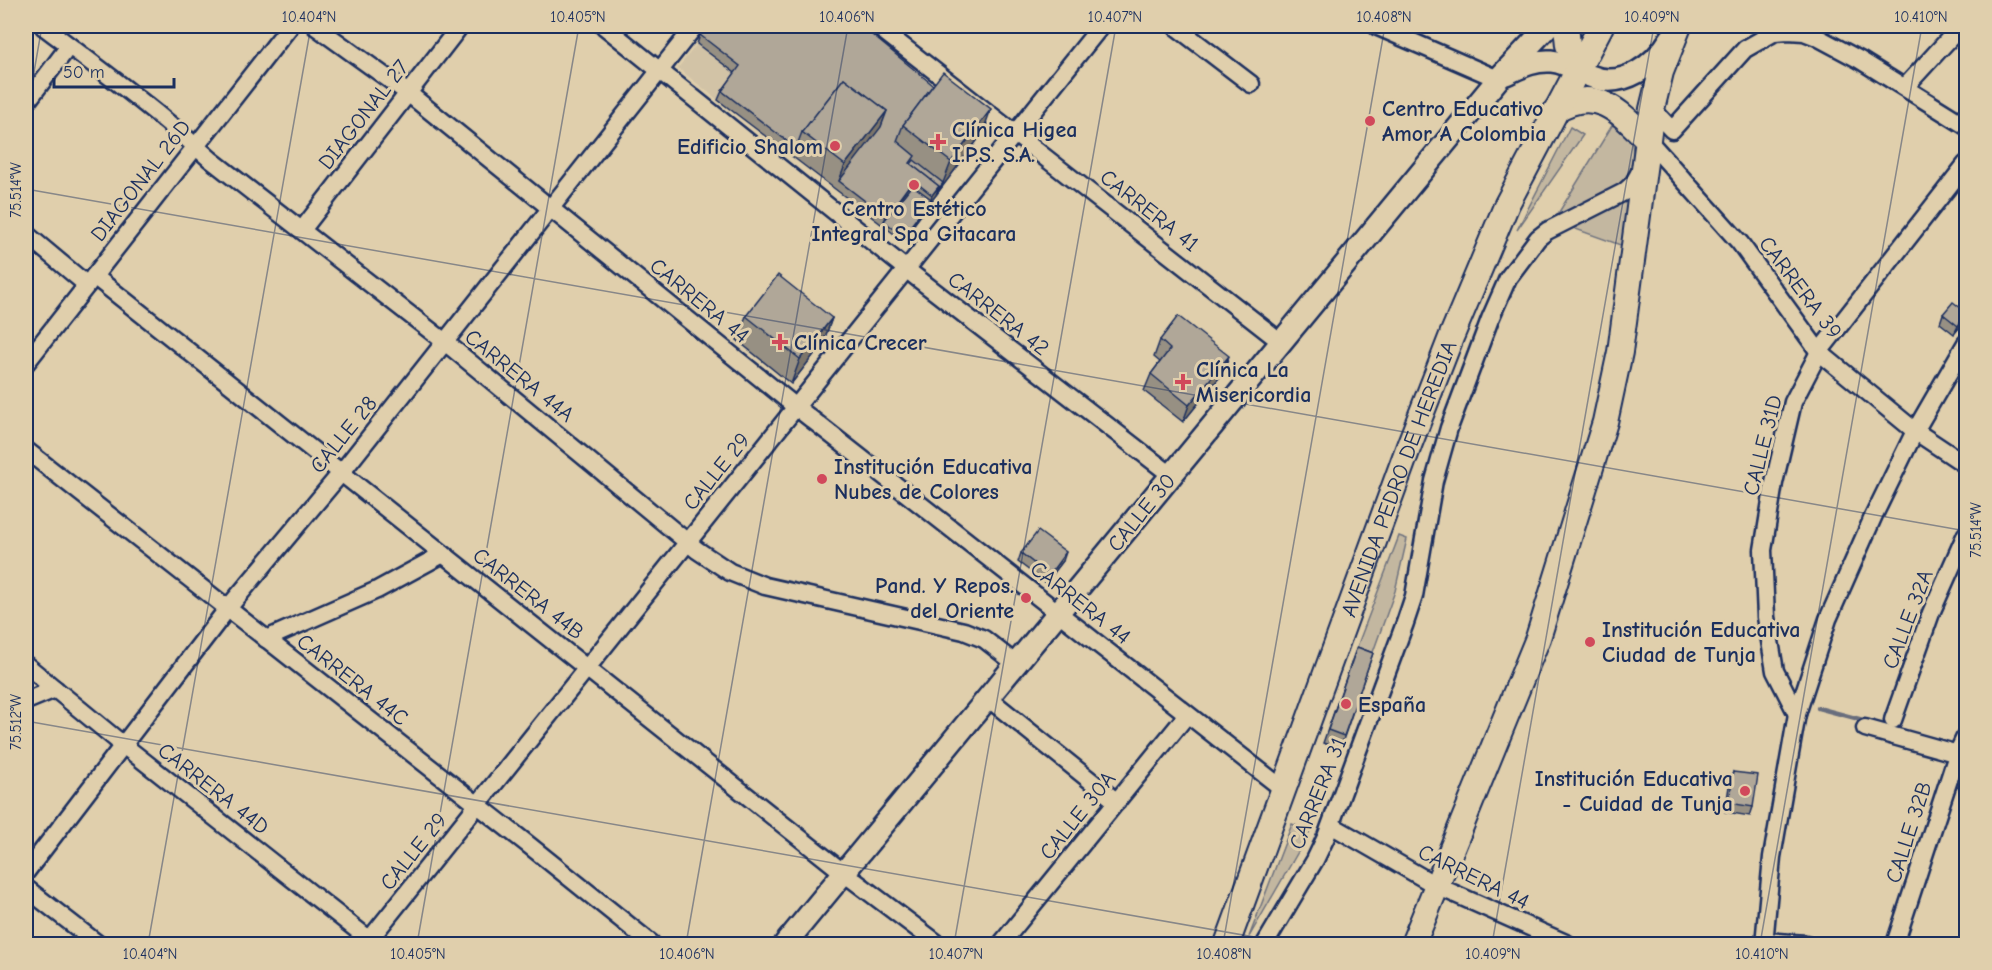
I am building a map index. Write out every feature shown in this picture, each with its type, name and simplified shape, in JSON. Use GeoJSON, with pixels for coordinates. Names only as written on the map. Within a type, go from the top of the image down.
{"type":"FeatureCollection","features":[{"type":"Feature","properties":{"kind":"highway"},"geometry":{"type":"LineString","coordinates":[[1566,26],[1568,45],[1579,70]]}},
{"type":"Feature","properties":{"kind":"highway","name":"AVENIDA PEDRO DE HEREDIA"},"geometry":{"type":"LineString","coordinates":[[1227,945],[1406,454],[1452,335],[1507,204],[1601,26]]}},
{"type":"Feature","properties":{"kind":"highway"},"geometry":{"type":"LineString","coordinates":[[1413,945],[1538,638],[1605,422],[1620,352],[1652,109],[1661,72],[1679,26]]}},
{"type":"Feature","properties":{"kind":"highway"},"geometry":{"type":"LineString","coordinates":[[1556,110],[1579,100],[1603,102],[1617,110],[1646,150]]}},
{"type":"Feature","properties":{"kind":"main road","name":"CALLE 30"},"geometry":{"type":"LineString","coordinates":[[785,945],[1498,79],[1548,26]]}},
{"type":"Feature","properties":{"kind":"main road","name":"CALLE 30"},"geometry":{"type":"LineString","coordinates":[[1498,79],[1524,65],[1538,62],[1552,62],[1599,79],[1624,79],[1649,64],[1665,48],[1679,26]]}},
{"type":"Feature","properties":{"kind":"street","name":"CARRERA 44A"},"geometry":{"type":"LineString","coordinates":[[43,26],[147,105],[445,342],[688,542],[730,572],[751,582],[964,631],[984,639],[1016,664]]}},
{"type":"Feature","properties":{"kind":"street","name":"DIAGONAL 26D"},"geometry":{"type":"LineString","coordinates":[[26,363],[290,26]]}},
{"type":"Feature","properties":{"kind":"street","name":"CARRERA 44"},"geometry":{"type":"LineString","coordinates":[[315,26],[408,93],[796,407],[1283,789]]}},
{"type":"Feature","properties":{"kind":"street","name":"DIAGONAL 27"},"geometry":{"type":"LineString","coordinates":[[302,230],[460,26]]}},
{"type":"Feature","properties":{"kind":"street","name":"CARRERA 42"},"geometry":{"type":"LineString","coordinates":[[604,26],[906,269],[1171,475]]}},
{"type":"Feature","properties":{"kind":"street","name":"CALLE 28"},"geometry":{"type":"LineString","coordinates":[[26,872],[228,608],[341,473],[695,26]]}},
{"type":"Feature","properties":{"kind":"street","name":"CARRERA 41"},"geometry":{"type":"LineString","coordinates":[[877,26],[1281,342]]}},
{"type":"Feature","properties":{"kind":"street","name":"CALLE 29"},"geometry":{"type":"LineString","coordinates":[[370,943],[1101,26]]}},
{"type":"Feature","properties":{"kind":"street"},"geometry":{"type":"LineString","coordinates":[[1175,26],[1251,84]]}},
{"type":"Feature","properties":{"kind":"street"},"geometry":{"type":"LineString","coordinates":[[1376,26],[1498,79]]}},
{"type":"Feature","properties":{"kind":"street"},"geometry":{"type":"LineString","coordinates":[[1905,87],[1961,26]]}},
{"type":"Feature","properties":{"kind":"street"},"geometry":{"type":"LineString","coordinates":[[1652,109],[1672,130],[1745,49],[1775,32],[1804,32],[1860,60],[1966,126]]}},
{"type":"Feature","properties":{"kind":"street"},"geometry":{"type":"LineString","coordinates":[[26,103],[69,46]]}},
{"type":"Feature","properties":{"kind":"street","name":"CARRERA 39"},"geometry":{"type":"LineString","coordinates":[[1646,150],[1740,243],[1819,352],[1915,431],[1966,465]]}},
{"type":"Feature","properties":{"kind":"street","name":"CARRERA 31"},"geometry":{"type":"LineString","coordinates":[[1265,945],[1316,860],[1331,825],[1411,605],[1418,579],[1434,481],[1446,438],[1490,319],[1508,278],[1538,238],[1547,231],[1629,189],[1637,178],[1646,150]]}},
{"type":"Feature","properties":{"kind":"street","name":"CALLE 31D"},"geometry":{"type":"LineString","coordinates":[[1797,714],[1775,671],[1766,618],[1763,550],[1774,483],[1792,402],[1819,352],[1966,164]]}},
{"type":"Feature","properties":{"kind":"street","name":"CARRERA 44B"},"geometry":{"type":"LineString","coordinates":[[26,234],[90,280],[341,473],[844,873],[938,945]]}},
{"type":"Feature","properties":{"kind":"street"},"geometry":{"type":"LineString","coordinates":[[1806,945],[1764,943],[1772,857],[1797,714],[1828,619],[1874,515],[1915,431],[1966,343]]}},
{"type":"Feature","properties":{"kind":"street","name":"CARRERA 44C"},"geometry":{"type":"LineString","coordinates":[[26,450],[530,846],[652,945]]}},
{"type":"Feature","properties":{"kind":"street","name":"CALLE 32A"},"geometry":{"type":"LineString","coordinates":[[1893,720],[1931,613],[1966,534]]}},
{"type":"Feature","properties":{"kind":"street"},"geometry":{"type":"LineString","coordinates":[[266,639],[377,590],[443,554]]}},
{"type":"Feature","properties":{"kind":"street","name":"CARRERA 44D"},"geometry":{"type":"LineString","coordinates":[[26,665],[370,943]]}},
{"type":"Feature","properties":{"kind":"street"},"geometry":{"type":"LineString","coordinates":[[26,701],[55,689]]}},
{"type":"Feature","properties":{"kind":"street"},"geometry":{"type":"LineString","coordinates":[[988,698],[1117,802]]}},
{"type":"Feature","properties":{"kind":"street","name":"CALLE 30A"},"geometry":{"type":"LineString","coordinates":[[1001,945],[1187,715]]}},
{"type":"Feature","properties":{"kind":"street"},"geometry":{"type":"LineString","coordinates":[[1865,728],[1961,746]]}},
{"type":"Feature","properties":{"kind":"street","name":"CALLE 32B"},"geometry":{"type":"LineString","coordinates":[[1895,945],[1961,746]]}},
{"type":"Feature","properties":{"kind":"street","name":"CARRERA 44"},"geometry":{"type":"LineString","coordinates":[[1331,825],[1437,886],[1568,945]]}},
{"type":"Feature","properties":{"kind":"street"},"geometry":{"type":"LineString","coordinates":[[26,888],[98,945]]}},
{"type":"Feature","properties":{"kind":"shaded area"},"geometry":{"type":"Polygon","coordinates":[[[697,44],[737,75],[718,100],[678,68],[697,44]]]}},
{"type":"Feature","properties":{"kind":"shaded area"},"geometry":{"type":"Polygon","coordinates":[[[1613,124],[1628,134],[1632,145],[1632,165],[1625,184],[1611,195],[1556,217],[1613,124]]]}},
{"type":"Feature","properties":{"kind":"shaded area"},"geometry":{"type":"Polygon","coordinates":[[[1570,127],[1583,135],[1517,230],[1570,127]]]}},
{"type":"Feature","properties":{"kind":"shaded area"},"geometry":{"type":"Polygon","coordinates":[[[1630,197],[1626,247],[1570,227],[1630,197]]]}},
{"type":"Feature","properties":{"kind":"shaded area"},"geometry":{"type":"Polygon","coordinates":[[[1399,536],[1407,539],[1395,591],[1368,666],[1352,660],[1399,536]]]}},
{"type":"Feature","properties":{"kind":"shaded area"},"geometry":{"type":"Polygon","coordinates":[[[1292,824],[1310,831],[1249,937],[1292,824]]]}},
{"type":"Feature","properties":{"kind":"building"},"geometry":{"type":"Polygon","coordinates":[[[708,26],[861,26],[933,85],[903,125],[897,141],[915,156],[910,163],[939,186],[932,195],[913,180],[886,217],[839,181],[881,127],[887,111],[844,78],[802,132],[796,148],[722,91],[740,66],[700,35],[708,26]]]}},
{"type":"Feature","properties":{"kind":"building"},"geometry":{"type":"Polygon","coordinates":[[[943,72],[991,109],[951,162],[903,125],[943,72]]]}},
{"type":"Feature","properties":{"kind":"building"},"geometry":{"type":"Polygon","coordinates":[[[844,78],[887,111],[845,165],[802,132],[844,78]]]}},
{"type":"Feature","properties":{"kind":"building"},"geometry":{"type":"Polygon","coordinates":[[[914,160],[943,183],[938,190],[939,186],[911,164],[914,160]]]}},
{"type":"Feature","properties":{"kind":"building"},"geometry":{"type":"Polygon","coordinates":[[[912,185],[931,199],[903,236],[884,221],[912,185]]]}},
{"type":"Feature","properties":{"kind":"building"},"geometry":{"type":"Polygon","coordinates":[[[778,275],[832,318],[800,359],[746,316],[778,275]]]}},
{"type":"Feature","properties":{"kind":"building"},"geometry":{"type":"Polygon","coordinates":[[[1953,302],[1966,312],[1958,326],[1943,314],[1953,302]]]}},
{"type":"Feature","properties":{"kind":"building","name":"Clínica La Misericordia"},"geometry":{"type":"Polygon","coordinates":[[[1178,316],[1229,356],[1189,405],[1151,374],[1170,349],[1160,340],[1178,316]]]}},
{"type":"Feature","properties":{"kind":"building"},"geometry":{"type":"Polygon","coordinates":[[[1038,531],[1066,552],[1049,575],[1021,553],[1038,531]]]}},
{"type":"Feature","properties":{"kind":"building","name":"España"},"geometry":{"type":"Polygon","coordinates":[[[1357,647],[1373,653],[1344,736],[1328,730],[1357,647]]]}},
{"type":"Feature","properties":{"kind":"building"},"geometry":{"type":"Polygon","coordinates":[[[1966,766],[1966,780],[1960,778],[1966,766]]]}},
{"type":"Feature","properties":{"kind":"building"},"geometry":{"type":"Polygon","coordinates":[[[1733,772],[1758,775],[1753,807],[1729,803],[1733,772]]]}},
{"type":"Feature","properties":{"kind":"waterway"},"geometry":{"type":"LineString","coordinates":[[1818,708],[1904,731]]}},
{"type":"Feature","properties":{"kind":"place","name":"Centro Educativo Amor A Colombia"},"geometry":{"type":"Point","coordinates":[1370,121]}},
{"type":"Feature","properties":{"kind":"place","name":"Clínica Higea I.P.S. S.A."},"geometry":{"type":"Point","coordinates":[938,142]}},
{"type":"Feature","properties":{"kind":"place","name":"Edificio Shalom"},"geometry":{"type":"Point","coordinates":[835,146]}},
{"type":"Feature","properties":{"kind":"place","name":"Centro Estético Integral Spa Gitacara"},"geometry":{"type":"Point","coordinates":[914,185]}},
{"type":"Feature","properties":{"kind":"place","name":"Clínica Crecer"},"geometry":{"type":"Point","coordinates":[780,342]}},
{"type":"Feature","properties":{"kind":"place","name":"Clínica La Misericordia"},"geometry":{"type":"Point","coordinates":[1183,382]}},
{"type":"Feature","properties":{"kind":"place","name":"Institución Educativa Nubes de Colores"},"geometry":{"type":"Point","coordinates":[822,479]}},
{"type":"Feature","properties":{"kind":"place","name":"Pand. Y Repos. del Oriente"},"geometry":{"type":"Point","coordinates":[1026,598]}},
{"type":"Feature","properties":{"kind":"place","name":"Institución Educativa Ciudad de Tunja"},"geometry":{"type":"Point","coordinates":[1590,642]}},
{"type":"Feature","properties":{"kind":"place","name":"España"},"geometry":{"type":"Point","coordinates":[1346,704]}},
{"type":"Feature","properties":{"kind":"place","name":"Institución Educativa - Cuidad de Tunja"},"geometry":{"type":"Point","coordinates":[1745,791]}}]}
